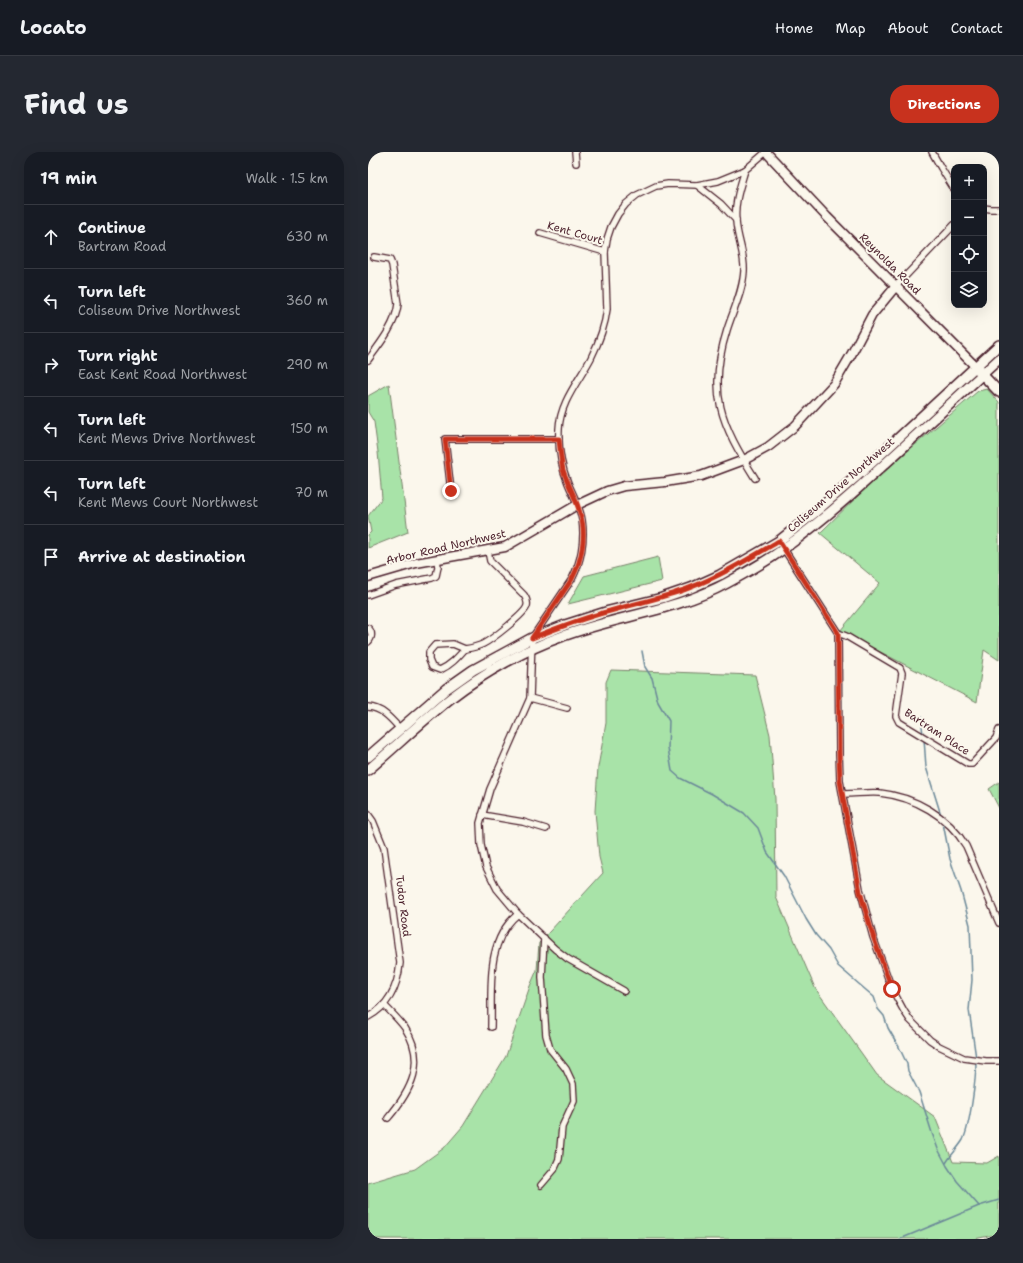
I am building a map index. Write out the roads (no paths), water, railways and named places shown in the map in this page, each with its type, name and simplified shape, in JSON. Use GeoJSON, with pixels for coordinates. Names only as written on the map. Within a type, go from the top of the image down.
{"type":"FeatureCollection","features":[{"type":"Feature","properties":{"kind":"main road","name":"Coliseum Drive Northwest"},"geometry":{"type":"LineString","coordinates":[[368,757],[446,689],[473,670],[532,638],[565,625],[609,611],[662,598],[691,588],[720,575],[779,541],[865,469],[999,346]]}},
{"type":"Feature","properties":{"kind":"main road","name":"Coliseum Drive Northwest"},"geometry":{"type":"LineString","coordinates":[[368,770],[452,697],[472,683],[532,649],[563,635],[611,621],[665,608],[694,597],[725,584],[784,549],[819,522],[999,359]]}},
{"type":"Feature","properties":{"kind":"main road","name":"Reynolda Road"},"geometry":{"type":"LineString","coordinates":[[976,367],[999,392]]}},
{"type":"Feature","properties":{"kind":"street"},"geometry":{"type":"LineString","coordinates":[[575,152],[576,163]]}},
{"type":"Feature","properties":{"kind":"street"},"geometry":{"type":"LineString","coordinates":[[624,991],[568,959],[518,914],[497,889],[486,867],[481,845],[480,823],[490,789],[530,698],[532,638],[576,571],[583,540],[582,520],[564,471],[561,458],[559,427],[564,407],[570,393],[599,342],[606,318],[605,252],[611,227],[626,204],[637,195],[656,186],[668,184],[697,185],[718,181],[745,170],[766,152]]}},
{"type":"Feature","properties":{"kind":"street","name":"Reynolda Road"},"geometry":{"type":"LineString","coordinates":[[766,152],[827,217],[976,367]]}},
{"type":"Feature","properties":{"kind":"street"},"geometry":{"type":"LineString","coordinates":[[932,152],[951,184]]}},
{"type":"Feature","properties":{"kind":"street"},"geometry":{"type":"LineString","coordinates":[[745,170],[736,202],[736,220],[744,272],[740,292],[719,357],[717,386],[725,424],[755,478]]}},
{"type":"Feature","properties":{"kind":"street"},"geometry":{"type":"LineString","coordinates":[[697,185],[721,204],[736,220]]}},
{"type":"Feature","properties":{"kind":"street"},"geometry":{"type":"LineString","coordinates":[[987,208],[999,209]]}},
{"type":"Feature","properties":{"kind":"street","name":"Arbor Road Northwest"},"geometry":{"type":"LineString","coordinates":[[368,577],[416,563],[505,547],[516,542],[577,505],[616,488],[701,476],[744,460],[777,441],[795,426],[821,400],[852,355],[872,315],[896,286],[951,228]]}},
{"type":"Feature","properties":{"kind":"street","name":"Kent Court"},"geometry":{"type":"LineString","coordinates":[[540,233],[605,252]]}},
{"type":"Feature","properties":{"kind":"street"},"geometry":{"type":"LineString","coordinates":[[368,360],[385,335],[395,316],[398,304],[390,260],[374,257]]}},
{"type":"Feature","properties":{"kind":"street"},"geometry":{"type":"LineString","coordinates":[[451,491],[445,439],[559,439]]}},
{"type":"Feature","properties":{"kind":"street"},"geometry":{"type":"LineString","coordinates":[[779,541],[838,633],[840,781],[844,794],[854,862],[865,911],[884,970],[892,989],[904,1011],[916,1027],[930,1040],[951,1053],[964,1058],[999,1061]]}},
{"type":"Feature","properties":{"kind":"street"},"geometry":{"type":"LineString","coordinates":[[465,649],[449,666],[440,670],[432,667],[429,660],[428,652],[435,645],[453,644],[465,649],[477,647],[491,639],[518,618],[527,608],[526,598],[490,561],[488,551]]}},
{"type":"Feature","properties":{"kind":"street"},"geometry":{"type":"LineString","coordinates":[[368,595],[436,576],[438,567],[437,559]]}},
{"type":"Feature","properties":{"kind":"street"},"geometry":{"type":"LineString","coordinates":[[368,628],[372,636],[368,642]]}},
{"type":"Feature","properties":{"kind":"street","name":"Bartram Place"},"geometry":{"type":"LineString","coordinates":[[838,633],[846,636],[902,670],[896,716],[899,722],[968,764],[972,764],[996,738],[999,730]]}},
{"type":"Feature","properties":{"kind":"street"},"geometry":{"type":"LineString","coordinates":[[530,698],[567,708]]}},
{"type":"Feature","properties":{"kind":"street"},"geometry":{"type":"LineString","coordinates":[[368,707],[375,708],[385,713],[406,737]]}},
{"type":"Feature","properties":{"kind":"street"},"geometry":{"type":"LineString","coordinates":[[844,794],[880,793],[904,799],[922,805],[950,825],[960,836],[966,846],[999,923]]}},
{"type":"Feature","properties":{"kind":"street","name":"Tudor Road"},"geometry":{"type":"LineString","coordinates":[[368,814],[373,821],[384,848],[400,963],[398,977],[393,991],[384,1005],[368,1017]]}},
{"type":"Feature","properties":{"kind":"street"},"geometry":{"type":"LineString","coordinates":[[482,815],[523,822],[546,829]]}},
{"type":"Feature","properties":{"kind":"street"},"geometry":{"type":"LineString","coordinates":[[491,1027],[494,952],[506,927],[518,914]]}},
{"type":"Feature","properties":{"kind":"street"},"geometry":{"type":"LineString","coordinates":[[541,1185],[554,1170],[559,1159],[562,1127],[574,1101],[573,1084],[566,1069],[550,1049],[546,1035],[542,977],[544,938]]}},
{"type":"Feature","properties":{"kind":"street"},"geometry":{"type":"LineString","coordinates":[[384,1005],[409,1035],[414,1047],[415,1056],[414,1077],[412,1084],[399,1105],[388,1118]]}},
{"type":"Feature","properties":{"kind":"waterway"},"geometry":{"type":"LineString","coordinates":[[642,651],[645,667],[652,678],[658,702],[669,721],[668,748],[672,771],[680,778],[712,794],[744,813],[758,828],[767,852],[784,876],[816,935],[829,950],[838,966],[874,997],[878,1009],[884,1016],[888,1028],[899,1047],[907,1064],[908,1071],[919,1092],[938,1149],[957,1181],[979,1206]]}},
{"type":"Feature","properties":{"kind":"waterway"},"geometry":{"type":"LineString","coordinates":[[921,717],[923,735]]}},
{"type":"Feature","properties":{"kind":"waterway"},"geometry":{"type":"LineString","coordinates":[[924,739],[926,767],[941,815]]}},
{"type":"Feature","properties":{"kind":"waterway"},"geometry":{"type":"LineString","coordinates":[[943,823],[950,859],[961,891],[970,925],[972,980],[969,1010],[976,1058]]}},
{"type":"Feature","properties":{"kind":"waterway"},"geometry":{"type":"LineString","coordinates":[[946,1163],[963,1140],[966,1133],[972,1102],[976,1062]]}},
{"type":"Feature","properties":{"kind":"waterway"},"geometry":{"type":"LineString","coordinates":[[900,1239],[979,1206],[999,1200]]}}]}
